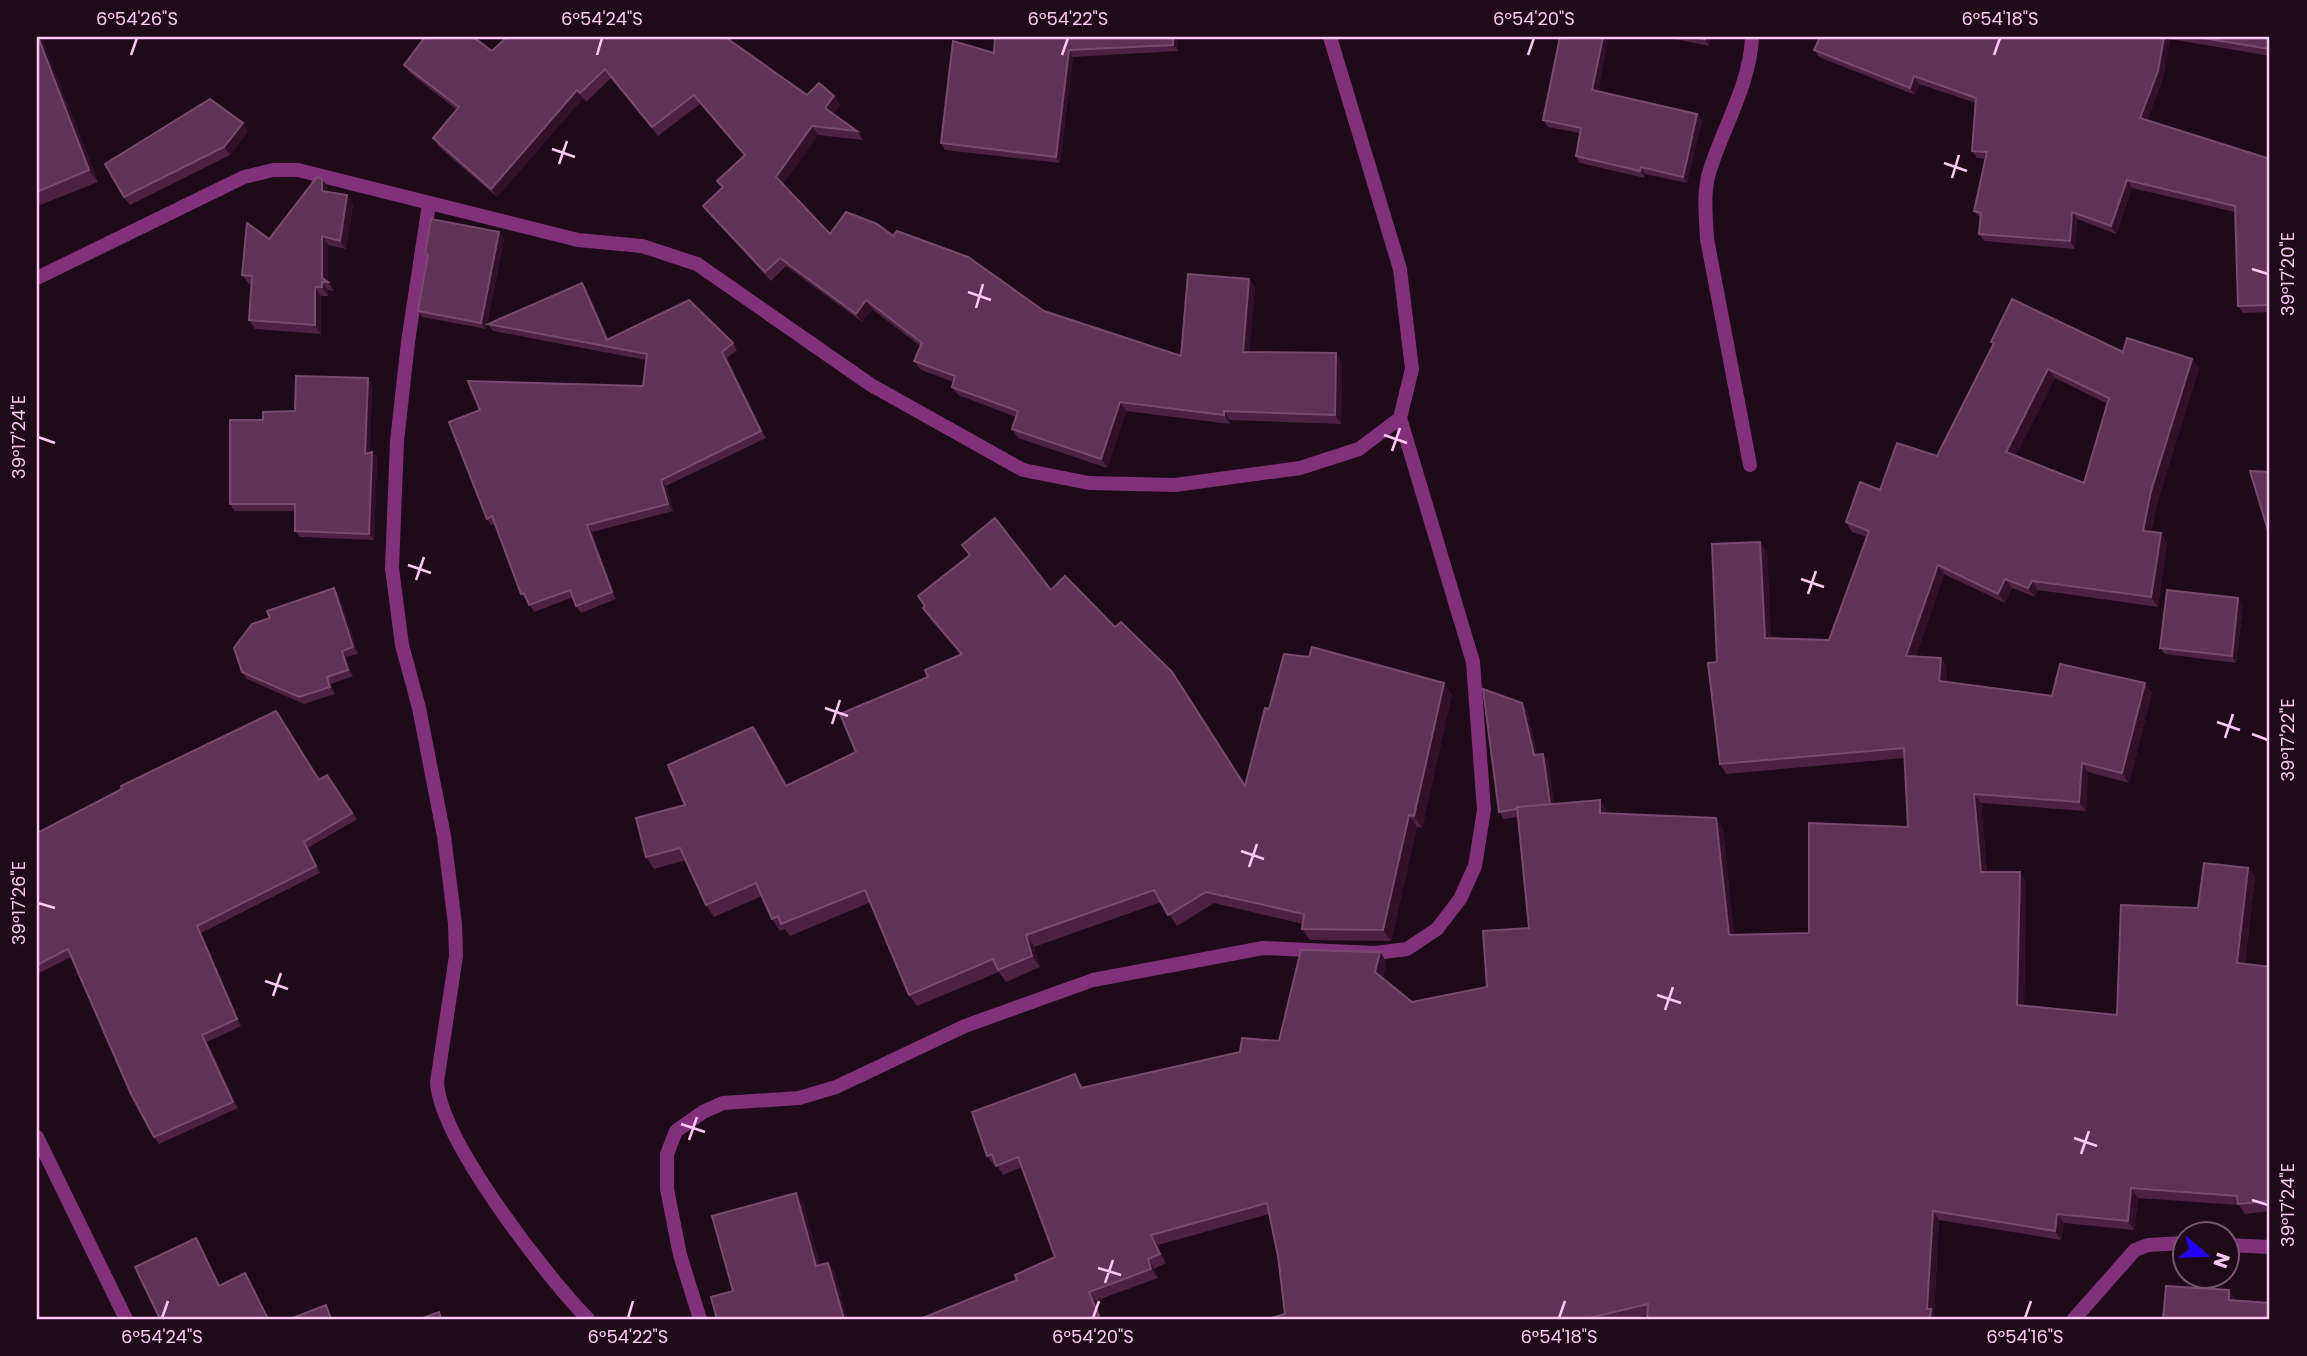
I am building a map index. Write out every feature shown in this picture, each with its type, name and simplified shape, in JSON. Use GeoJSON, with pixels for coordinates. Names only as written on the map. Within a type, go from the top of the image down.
{"type":"FeatureCollection","features":[{"type":"Feature","properties":{"kind":"street"},"geometry":{"type":"LineString","coordinates":[[701,1319],[680,1255],[667,1189],[667,1154],[676,1131],[703,1112],[723,1104],[799,1098],[836,1087],[965,1026],[1093,981],[1263,948],[1375,953],[1407,949],[1437,929],[1460,899],[1475,866],[1482,836],[1483,797],[1473,662],[1400,418],[1412,369],[1399,269],[1330,37]]}},
{"type":"Feature","properties":{"kind":"street"},"geometry":{"type":"LineString","coordinates":[[1749,465],[1707,239],[1705,208],[1709,175],[1746,77],[1752,37]]}},
{"type":"Feature","properties":{"kind":"street"},"geometry":{"type":"LineString","coordinates":[[37,278],[244,177],[273,170],[298,170],[578,240],[642,246],[696,264],[871,385],[1023,470],[1089,483],[1175,485],[1288,470],[1359,449],[1400,418]]}},
{"type":"Feature","properties":{"kind":"street"},"geometry":{"type":"LineString","coordinates":[[429,204],[408,342],[397,441],[392,568],[402,645],[419,708],[444,836],[455,924],[456,956],[437,1082],[438,1099],[466,1158],[532,1252],[588,1319]]}},
{"type":"Feature","properties":{"kind":"street"},"geometry":{"type":"LineString","coordinates":[[37,1137],[125,1319]]}},
{"type":"Feature","properties":{"kind":"street"},"geometry":{"type":"LineString","coordinates":[[2074,1319],[2135,1251],[2148,1245],[2170,1244]]}},
{"type":"Feature","properties":{"kind":"street"},"geometry":{"type":"LineString","coordinates":[[2240,1246],[2270,1247]]}},
{"type":"Feature","properties":{"kind":"building"},"geometry":{"type":"Polygon","coordinates":[[[37,37],[89,170],[37,192],[37,37]]]}},
{"type":"Feature","properties":{"kind":"building"},"geometry":{"type":"Polygon","coordinates":[[[425,37],[473,37],[492,51],[507,37],[725,37],[807,95],[819,83],[834,96],[825,108],[857,131],[812,126],[776,177],[830,234],[846,212],[877,224],[893,236],[897,231],[968,257],[1044,311],[1181,356],[1188,274],[1249,279],[1243,352],[1336,353],[1335,415],[1224,411],[1224,415],[1120,402],[1101,459],[1012,429],[1018,411],[952,387],[955,376],[914,361],[922,343],[866,300],[856,314],[780,258],[765,272],[703,206],[723,187],[717,181],[745,155],[694,95],[652,127],[605,69],[580,93],[577,90],[491,189],[433,138],[459,107],[404,65],[425,37]]]}},
{"type":"Feature","properties":{"kind":"building"},"geometry":{"type":"Polygon","coordinates":[[[995,37],[1173,37],[1173,45],[1069,50],[1056,157],[941,143],[953,41],[994,53],[995,37]]]}},
{"type":"Feature","properties":{"kind":"building"},"geometry":{"type":"Polygon","coordinates":[[[1560,37],[1603,37],[1592,90],[1697,114],[1683,177],[1641,167],[1640,171],[1576,156],[1581,128],[1543,120],[1560,37]]]}},
{"type":"Feature","properties":{"kind":"building"},"geometry":{"type":"Polygon","coordinates":[[[1820,37],[2164,37],[2158,71],[2140,118],[2270,159],[2270,305],[2238,306],[2235,206],[2127,180],[2111,226],[2072,212],[2070,241],[1979,234],[1981,213],[1974,211],[1987,152],[1972,151],[1976,98],[1914,76],[1910,88],[1814,50],[1820,37]]]}},
{"type":"Feature","properties":{"kind":"building"},"geometry":{"type":"Polygon","coordinates":[[[2197,37],[2270,37],[2270,49],[2197,37]]]}},
{"type":"Feature","properties":{"kind":"building"},"geometry":{"type":"Polygon","coordinates":[[[210,99],[243,123],[224,147],[124,197],[105,164],[210,99]]]}},
{"type":"Feature","properties":{"kind":"building"},"geometry":{"type":"Polygon","coordinates":[[[317,177],[322,179],[322,191],[347,195],[340,241],[322,236],[322,278],[328,282],[322,282],[322,287],[315,287],[315,325],[249,320],[252,276],[242,275],[247,223],[269,239],[317,177]]]}},
{"type":"Feature","properties":{"kind":"building"},"geometry":{"type":"Polygon","coordinates":[[[431,219],[499,232],[481,323],[418,311],[431,219]]]}},
{"type":"Feature","properties":{"kind":"building"},"geometry":{"type":"Polygon","coordinates":[[[582,283],[607,340],[689,300],[733,343],[722,352],[761,431],[661,480],[668,504],[587,525],[612,592],[576,606],[570,590],[529,605],[524,593],[521,594],[492,516],[487,519],[449,422],[480,410],[468,381],[643,386],[647,354],[488,324],[582,283]]]}},
{"type":"Feature","properties":{"kind":"building"},"geometry":{"type":"Polygon","coordinates":[[[2012,299],[2123,352],[2127,338],[2192,359],[2151,491],[2143,531],[2161,533],[2151,597],[2032,581],[2028,588],[2005,579],[1998,594],[1938,565],[1906,656],[1941,658],[1939,681],[2052,696],[2060,664],[2145,683],[2122,773],[2082,763],[2079,802],[1974,794],[1981,872],[2020,872],[2017,1005],[2117,1015],[2121,905],[2198,908],[2204,863],[2248,868],[2237,963],[2270,967],[2270,1201],[2238,1204],[2237,1196],[2131,1188],[2128,1221],[2057,1214],[2055,1231],[1933,1211],[1927,1309],[1931,1309],[1930,1319],[1647,1319],[1648,1304],[1585,1319],[1268,1319],[1285,1314],[1278,1256],[1267,1203],[1151,1235],[1160,1254],[1148,1259],[1151,1269],[1089,1292],[1100,1319],[920,1319],[1017,1280],[1015,1275],[1055,1257],[1018,1157],[996,1166],[992,1154],[987,1156],[972,1112],[1075,1074],[1081,1088],[1240,1052],[1242,1038],[1279,1041],[1301,950],[1380,952],[1375,972],[1412,1002],[1487,987],[1483,931],[1529,928],[1517,807],[1600,800],[1600,813],[1716,818],[1729,935],[1809,933],[1809,823],[1908,827],[1904,748],[1720,764],[1708,663],[1717,662],[1712,544],[1760,542],[1765,638],[1829,640],[1869,531],[1846,522],[1860,482],[1880,490],[1897,443],[1937,456],[1994,343],[1991,342],[2012,299]],[[2048,369],[2006,452],[2084,483],[2109,398],[2048,369]]]}},
{"type":"Feature","properties":{"kind":"building"},"geometry":{"type":"Polygon","coordinates":[[[296,376],[368,378],[365,454],[372,452],[369,534],[295,531],[295,504],[230,504],[230,420],[263,420],[263,412],[295,411],[296,376]]]}},
{"type":"Feature","properties":{"kind":"building"},"geometry":{"type":"Polygon","coordinates":[[[2250,471],[2270,472],[2270,537],[2250,471]]]}},
{"type":"Feature","properties":{"kind":"building"},"geometry":{"type":"Polygon","coordinates":[[[995,518],[1051,590],[1065,576],[1115,627],[1121,622],[1172,672],[1245,786],[1265,708],[1269,709],[1284,654],[1309,657],[1312,647],[1444,683],[1414,816],[1409,815],[1383,930],[1302,929],[1304,914],[1206,892],[1168,915],[1154,890],[1026,935],[1032,956],[998,970],[993,959],[909,995],[865,890],[781,924],[778,916],[772,919],[756,883],[706,905],[680,848],[646,857],[636,818],[685,805],[668,765],[753,727],[786,786],[856,752],[840,714],[928,677],[925,670],[962,654],[923,608],[925,606],[918,596],[970,555],[962,545],[995,518]]]}},
{"type":"Feature","properties":{"kind":"building"},"geometry":{"type":"Polygon","coordinates":[[[334,588],[353,647],[342,651],[348,670],[327,677],[330,687],[299,697],[242,672],[234,648],[252,624],[270,618],[267,611],[334,588]]]}},
{"type":"Feature","properties":{"kind":"building"},"geometry":{"type":"Polygon","coordinates":[[[2167,590],[2238,598],[2232,656],[2160,648],[2167,590]]]}},
{"type":"Feature","properties":{"kind":"building"},"geometry":{"type":"Polygon","coordinates":[[[1483,689],[1522,703],[1534,755],[1543,754],[1550,804],[1517,807],[1499,812],[1483,689]]]}},
{"type":"Feature","properties":{"kind":"building"},"geometry":{"type":"Polygon","coordinates":[[[276,711],[319,780],[327,775],[352,813],[304,842],[316,866],[197,926],[237,1019],[202,1035],[233,1102],[154,1137],[131,1094],[68,949],[37,965],[37,833],[122,789],[121,786],[276,711]]]}},
{"type":"Feature","properties":{"kind":"building"},"geometry":{"type":"Polygon","coordinates":[[[796,1193],[816,1266],[828,1263],[844,1319],[717,1319],[711,1297],[733,1291],[712,1216],[796,1193]]]}},
{"type":"Feature","properties":{"kind":"building"},"geometry":{"type":"Polygon","coordinates":[[[196,1238],[219,1286],[245,1273],[268,1319],[160,1319],[135,1267],[196,1238]]]}},
{"type":"Feature","properties":{"kind":"building"},"geometry":{"type":"Polygon","coordinates":[[[2166,1286],[2170,1286],[2170,1290],[2229,1290],[2229,1300],[2270,1303],[2270,1319],[2163,1319],[2166,1286]]]}},
{"type":"Feature","properties":{"kind":"building"},"geometry":{"type":"Polygon","coordinates":[[[326,1305],[331,1319],[290,1319],[326,1305]]]}},
{"type":"Feature","properties":{"kind":"building"},"geometry":{"type":"Polygon","coordinates":[[[439,1312],[441,1319],[420,1319],[439,1312]]]}}]}
